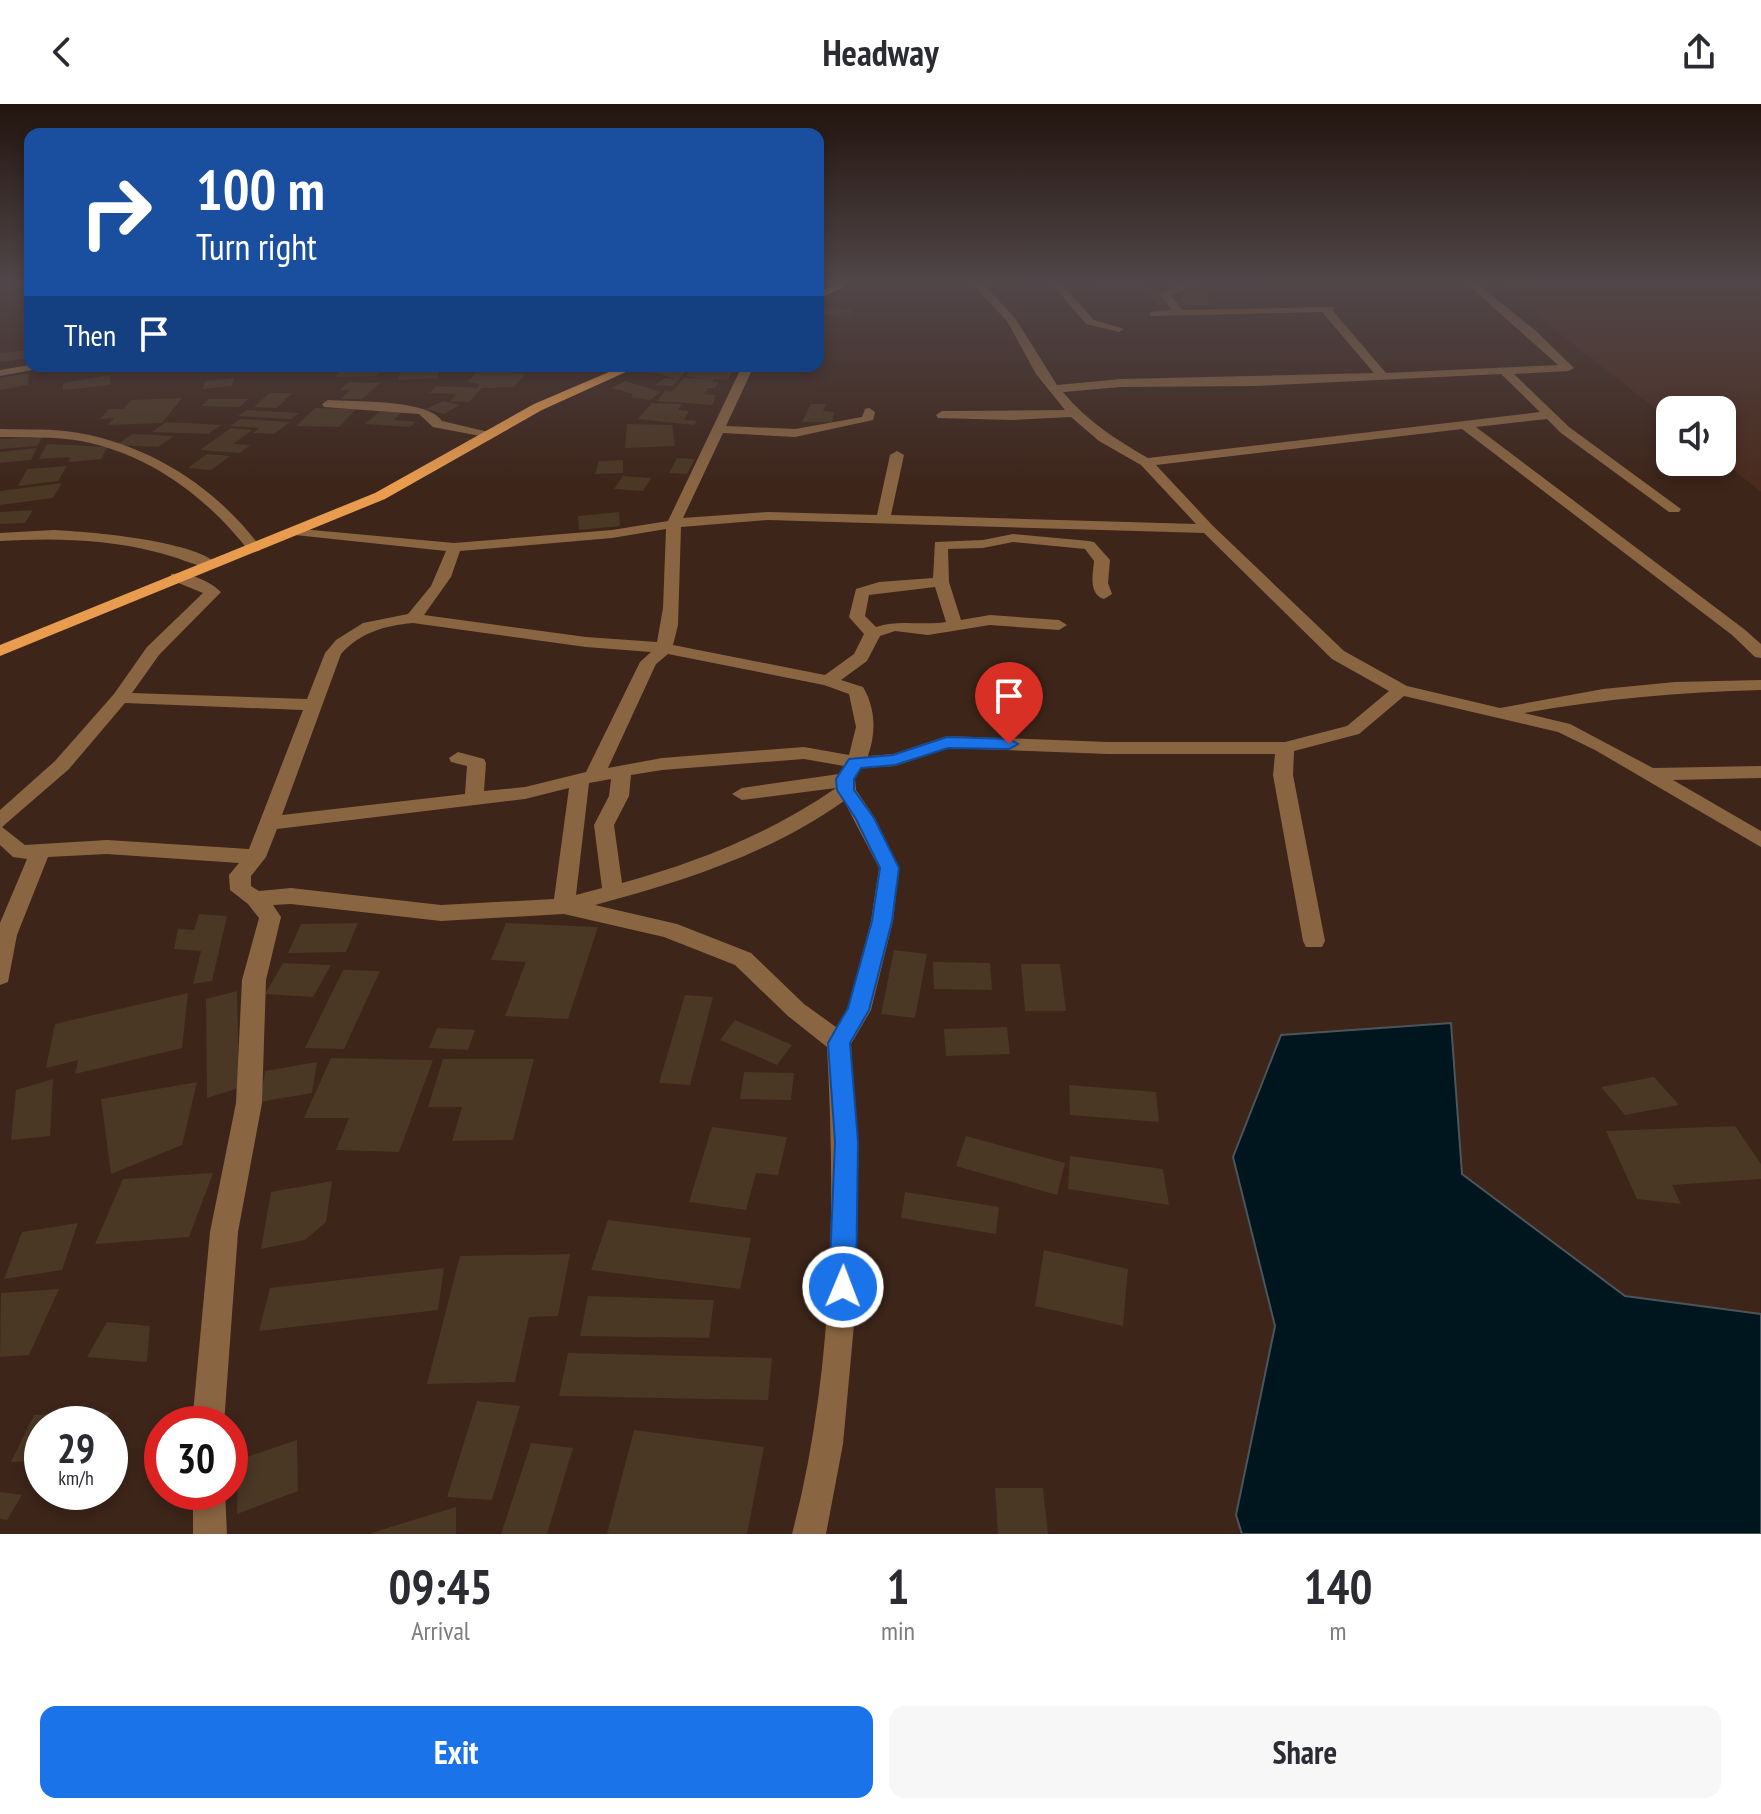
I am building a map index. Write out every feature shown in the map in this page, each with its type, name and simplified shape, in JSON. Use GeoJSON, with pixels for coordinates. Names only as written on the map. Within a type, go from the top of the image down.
{"type":"FeatureCollection","features":[{"type":"Feature","properties":{"kind":"main road"},"geometry":{"type":"LineString","coordinates":[[0,651],[392,490],[570,391],[618,372]]}},
{"type":"Feature","properties":{"kind":"street"},"geometry":{"type":"LineString","coordinates":[[1027,351],[1074,413],[1104,438],[1146,462],[1208,529],[1338,655],[1401,690],[1564,728],[1761,840]]}},
{"type":"Feature","properties":{"kind":"street"},"geometry":{"type":"LineString","coordinates":[[1358,351],[1382,375]]}},
{"type":"Feature","properties":{"kind":"street"},"geometry":{"type":"LineString","coordinates":[[1054,389],[1121,383],[1256,382],[1568,368],[1550,351]]}},
{"type":"Feature","properties":{"kind":"street"},"geometry":{"type":"LineString","coordinates":[[0,373],[24,370]]}},
{"type":"Feature","properties":{"kind":"street"},"geometry":{"type":"LineString","coordinates":[[1503,370],[1549,415],[1674,509]]}},
{"type":"Feature","properties":{"kind":"street"},"geometry":{"type":"LineString","coordinates":[[564,906],[587,777],[649,662],[664,648],[670,612],[670,541],[674,522],[745,372]]}},
{"type":"Feature","properties":{"kind":"street"},"geometry":{"type":"LineString","coordinates":[[328,404],[422,411],[433,417],[437,424],[491,434]]}},
{"type":"Feature","properties":{"kind":"street"},"geometry":{"type":"LineString","coordinates":[[718,429],[795,433],[867,420],[869,412]]}},
{"type":"Feature","properties":{"kind":"street"},"geometry":{"type":"LineString","coordinates":[[942,415],[1074,413]]}},
{"type":"Feature","properties":{"kind":"street"},"geometry":{"type":"LineString","coordinates":[[1146,462],[1549,415]]}},
{"type":"Feature","properties":{"kind":"street"},"geometry":{"type":"LineString","coordinates":[[1464,424],[1738,632],[1761,653]]}},
{"type":"Feature","properties":{"kind":"street"},"geometry":{"type":"LineString","coordinates":[[0,433],[80,437],[112,445],[196,488],[240,529],[254,548]]}},
{"type":"Feature","properties":{"kind":"street"},"geometry":{"type":"LineString","coordinates":[[883,519],[897,455]]}},
{"type":"Feature","properties":{"kind":"street"},"geometry":{"type":"LineString","coordinates":[[295,531],[454,547],[612,534],[674,522],[768,516],[1208,529]]}},
{"type":"Feature","properties":{"kind":"street"},"geometry":{"type":"LineString","coordinates":[[0,537],[89,536],[136,540],[210,564]]}},
{"type":"Feature","properties":{"kind":"street"},"geometry":{"type":"LineString","coordinates":[[955,625],[941,582],[940,545],[983,544],[1013,538],[1089,545],[1102,560],[1100,583],[1104,594]]}},
{"type":"Feature","properties":{"kind":"street"},"geometry":{"type":"LineString","coordinates":[[413,618],[437,591],[451,563],[454,547]]}},
{"type":"Feature","properties":{"kind":"street"},"geometry":{"type":"LineString","coordinates":[[0,821],[62,765],[120,698],[153,651],[213,592],[176,577]]}},
{"type":"Feature","properties":{"kind":"street"},"geometry":{"type":"LineString","coordinates":[[873,633],[857,617],[862,592],[879,587],[941,582]]}},
{"type":"Feature","properties":{"kind":"street"},"geometry":{"type":"LineString","coordinates":[[210,1406],[224,1232],[249,1103],[254,980],[270,917],[256,899],[241,890],[240,875],[256,857],[333,653],[347,636],[381,621],[413,618],[529,635],[664,648],[828,681],[857,691],[866,712],[864,744],[848,777],[814,815],[738,850],[613,893],[564,906],[441,913],[291,896],[256,899]]}},
{"type":"Feature","properties":{"kind":"street"},"geometry":{"type":"LineString","coordinates":[[828,681],[861,657],[873,633],[894,626],[928,630],[990,620],[1059,625]]}},
{"type":"Feature","properties":{"kind":"street"},"geometry":{"type":"LineString","coordinates":[[1501,712],[1603,694],[1675,687],[1761,685]]}},
{"type":"Feature","properties":{"kind":"street"},"geometry":{"type":"LineString","coordinates":[[742,794],[848,777],[947,742],[1108,748],[1285,748],[1353,730],[1401,690]]}},
{"type":"Feature","properties":{"kind":"street"},"geometry":{"type":"LineString","coordinates":[[120,698],[313,705]]}},
{"type":"Feature","properties":{"kind":"street"},"geometry":{"type":"LineString","coordinates":[[1285,748],[1283,775],[1314,941]]}},
{"type":"Feature","properties":{"kind":"street"},"geometry":{"type":"LineString","coordinates":[[269,823],[525,793],[587,777],[662,764],[804,753],[834,756],[848,777],[889,868],[882,921],[859,1010],[839,1043],[846,1142],[842,1316],[822,1487],[809,1534]]}},
{"type":"Feature","properties":{"kind":"street"},"geometry":{"type":"LineString","coordinates":[[458,758],[477,763],[474,799]]}},
{"type":"Feature","properties":{"kind":"street"},"geometry":{"type":"LineString","coordinates":[[613,893],[604,825],[619,796],[622,771]]}},
{"type":"Feature","properties":{"kind":"street"},"geometry":{"type":"LineString","coordinates":[[1648,774],[1761,772]]}},
{"type":"Feature","properties":{"kind":"street"},"geometry":{"type":"LineString","coordinates":[[0,833],[20,852],[107,847],[256,857]]}},
{"type":"Feature","properties":{"kind":"street"},"geometry":{"type":"LineString","coordinates":[[0,976],[6,935],[41,850]]}},
{"type":"Feature","properties":{"kind":"street"},"geometry":{"type":"LineString","coordinates":[[564,906],[669,930],[743,959],[796,1010],[839,1043]]}},
{"type":"Feature","properties":{"kind":"street"},"geometry":{"type":"LineString","coordinates":[[209,1510],[210,1534]]}},
{"type":"Feature","properties":{"kind":"shaded area"},"geometry":{"type":"Polygon","coordinates":[[[1581,351],[1761,351],[1761,492],[1736,472],[1736,396],[1656,396],[1656,409],[1581,351]]]}},
{"type":"Feature","properties":{"kind":"water"},"geometry":{"type":"Polygon","coordinates":[[[1451,1023],[1462,1174],[1625,1296],[1761,1314],[1761,1534],[1242,1534],[1236,1515],[1275,1326],[1233,1157],[1281,1035],[1451,1023]]]}},
{"type":"Feature","properties":{"kind":"building"},"geometry":{"type":"Polygon","coordinates":[[[24,351],[24,359],[0,362],[0,353],[24,351]]]}},
{"type":"Feature","properties":{"kind":"building"},"geometry":{"type":"Polygon","coordinates":[[[339,372],[379,372],[376,376],[335,377],[339,372]]]}},
{"type":"Feature","properties":{"kind":"building"},"geometry":{"type":"Polygon","coordinates":[[[401,372],[439,372],[437,378],[398,380],[401,372]]]}},
{"type":"Feature","properties":{"kind":"building"},"geometry":{"type":"Polygon","coordinates":[[[652,372],[685,372],[673,386],[655,385],[665,378],[678,379],[652,372]]]}},
{"type":"Feature","properties":{"kind":"building"},"geometry":{"type":"Polygon","coordinates":[[[689,372],[732,372],[727,380],[714,379],[712,382],[719,382],[704,394],[716,395],[712,405],[657,401],[665,391],[672,392],[684,378],[710,379],[686,376],[689,372]]]}},
{"type":"Feature","properties":{"kind":"building"},"geometry":{"type":"Polygon","coordinates":[[[29,373],[28,385],[0,390],[0,378],[29,373]]]}},
{"type":"Feature","properties":{"kind":"building"},"geometry":{"type":"Polygon","coordinates":[[[476,373],[526,374],[514,387],[482,388],[469,402],[450,401],[456,394],[429,393],[437,386],[477,388],[480,384],[467,382],[476,373]]]}},
{"type":"Feature","properties":{"kind":"building"},"geometry":{"type":"Polygon","coordinates":[[[110,375],[111,385],[63,390],[63,383],[110,375]]]}},
{"type":"Feature","properties":{"kind":"building"},"geometry":{"type":"Polygon","coordinates":[[[234,378],[232,386],[203,389],[205,381],[234,378]]]}},
{"type":"Feature","properties":{"kind":"building"},"geometry":{"type":"Polygon","coordinates":[[[625,381],[661,392],[650,400],[631,397],[633,394],[611,388],[625,381]]]}},
{"type":"Feature","properties":{"kind":"building"},"geometry":{"type":"Polygon","coordinates":[[[349,382],[380,383],[362,399],[341,399],[350,390],[340,390],[349,382]]]}},
{"type":"Feature","properties":{"kind":"building"},"geometry":{"type":"Polygon","coordinates":[[[270,393],[292,393],[277,408],[254,407],[270,393]]]}},
{"type":"Feature","properties":{"kind":"building"},"geometry":{"type":"Polygon","coordinates":[[[182,398],[162,423],[108,425],[114,418],[100,419],[109,409],[123,409],[131,400],[182,398]]]}},
{"type":"Feature","properties":{"kind":"building"},"geometry":{"type":"Polygon","coordinates":[[[209,399],[248,399],[240,407],[201,406],[209,399]]]}},
{"type":"Feature","properties":{"kind":"building"},"geometry":{"type":"Polygon","coordinates":[[[443,401],[460,405],[444,414],[426,409],[443,401]]]}},
{"type":"Feature","properties":{"kind":"building"},"geometry":{"type":"Polygon","coordinates":[[[652,403],[682,404],[678,410],[689,411],[684,420],[697,421],[694,425],[638,419],[652,403]]]}},
{"type":"Feature","properties":{"kind":"building"},"geometry":{"type":"Polygon","coordinates":[[[811,404],[826,404],[823,411],[834,412],[832,422],[802,422],[811,404]]]}},
{"type":"Feature","properties":{"kind":"building"},"geometry":{"type":"Polygon","coordinates":[[[315,408],[356,409],[339,427],[296,426],[315,408]]]}},
{"type":"Feature","properties":{"kind":"building"},"geometry":{"type":"Polygon","coordinates":[[[247,410],[299,413],[291,419],[238,416],[247,410]]]}},
{"type":"Feature","properties":{"kind":"building"},"geometry":{"type":"Polygon","coordinates":[[[380,411],[402,412],[394,420],[416,422],[410,427],[365,424],[380,411]]]}},
{"type":"Feature","properties":{"kind":"building"},"geometry":{"type":"Polygon","coordinates":[[[240,419],[290,422],[274,434],[253,433],[260,428],[230,426],[240,419]]]}},
{"type":"Feature","properties":{"kind":"building"},"geometry":{"type":"Polygon","coordinates":[[[166,422],[221,425],[208,434],[152,432],[166,422]]]}},
{"type":"Feature","properties":{"kind":"building"},"geometry":{"type":"Polygon","coordinates":[[[627,424],[672,425],[675,446],[625,448],[627,424]]]}},
{"type":"Feature","properties":{"kind":"building"},"geometry":{"type":"Polygon","coordinates":[[[231,428],[252,430],[233,444],[250,445],[240,453],[200,450],[231,428]]]}},
{"type":"Feature","properties":{"kind":"building"},"geometry":{"type":"Polygon","coordinates":[[[132,434],[174,436],[158,447],[117,445],[132,434]]]}},
{"type":"Feature","properties":{"kind":"building"},"geometry":{"type":"Polygon","coordinates":[[[42,437],[37,446],[0,449],[0,439],[42,437]]]}},
{"type":"Feature","properties":{"kind":"building"},"geometry":{"type":"Polygon","coordinates":[[[47,444],[108,447],[101,459],[69,462],[70,457],[39,459],[47,444]]]}},
{"type":"Feature","properties":{"kind":"building"},"geometry":{"type":"Polygon","coordinates":[[[37,448],[31,460],[0,463],[0,452],[37,448]]]}},
{"type":"Feature","properties":{"kind":"building"},"geometry":{"type":"Polygon","coordinates":[[[207,454],[230,456],[211,470],[188,468],[207,454]]]}},
{"type":"Feature","properties":{"kind":"building"},"geometry":{"type":"Polygon","coordinates":[[[677,458],[695,459],[687,474],[669,473],[677,458]]]}},
{"type":"Feature","properties":{"kind":"building"},"geometry":{"type":"Polygon","coordinates":[[[623,460],[623,473],[595,474],[599,461],[623,460]]]}},
{"type":"Feature","properties":{"kind":"building"},"geometry":{"type":"Polygon","coordinates":[[[67,466],[58,481],[18,486],[27,469],[67,466]]]}},
{"type":"Feature","properties":{"kind":"building"},"geometry":{"type":"Polygon","coordinates":[[[623,476],[651,478],[643,491],[614,489],[623,476]]]}},
{"type":"Feature","properties":{"kind":"building"},"geometry":{"type":"Polygon","coordinates":[[[62,483],[53,498],[0,505],[0,491],[62,483]]]}},
{"type":"Feature","properties":{"kind":"building"},"geometry":{"type":"Polygon","coordinates":[[[33,510],[25,523],[0,524],[0,512],[33,510]]]}},
{"type":"Feature","properties":{"kind":"building"},"geometry":{"type":"Polygon","coordinates":[[[619,512],[620,526],[579,530],[578,516],[619,512]]]}},
{"type":"Feature","properties":{"kind":"building"},"geometry":{"type":"Polygon","coordinates":[[[199,914],[227,916],[212,981],[193,984],[201,951],[174,949],[178,929],[194,930],[199,914]]]}},
{"type":"Feature","properties":{"kind":"building"},"geometry":{"type":"Polygon","coordinates":[[[358,923],[346,952],[288,953],[301,924],[358,923]]]}},
{"type":"Feature","properties":{"kind":"building"},"geometry":{"type":"Polygon","coordinates":[[[506,923],[598,927],[568,1019],[505,1016],[526,962],[491,960],[506,923]]]}},
{"type":"Feature","properties":{"kind":"building"},"geometry":{"type":"Polygon","coordinates":[[[894,950],[927,954],[915,1018],[881,1014],[894,950]]]}},
{"type":"Feature","properties":{"kind":"building"},"geometry":{"type":"Polygon","coordinates":[[[933,962],[990,963],[992,990],[934,989],[933,962]]]}},
{"type":"Feature","properties":{"kind":"building"},"geometry":{"type":"Polygon","coordinates":[[[283,963],[331,965],[313,997],[265,994],[283,963]]]}},
{"type":"Feature","properties":{"kind":"building"},"geometry":{"type":"Polygon","coordinates":[[[1021,964],[1060,964],[1066,1011],[1025,1011],[1021,964]]]}},
{"type":"Feature","properties":{"kind":"building"},"geometry":{"type":"Polygon","coordinates":[[[343,970],[380,971],[344,1049],[305,1048],[343,970]]]}},
{"type":"Feature","properties":{"kind":"building"},"geometry":{"type":"Polygon","coordinates":[[[237,991],[239,1088],[207,1098],[206,999],[237,991]]]}},
{"type":"Feature","properties":{"kind":"building"},"geometry":{"type":"Polygon","coordinates":[[[188,993],[182,1048],[75,1074],[78,1060],[46,1068],[55,1024],[188,993]]]}},
{"type":"Feature","properties":{"kind":"building"},"geometry":{"type":"Polygon","coordinates":[[[685,995],[713,997],[690,1085],[659,1083],[685,995]]]}},
{"type":"Feature","properties":{"kind":"building"},"geometry":{"type":"Polygon","coordinates":[[[735,1020],[792,1045],[777,1065],[720,1040],[735,1020]]]}},
{"type":"Feature","properties":{"kind":"building"},"geometry":{"type":"Polygon","coordinates":[[[1007,1027],[1010,1054],[946,1056],[944,1029],[1007,1027]]]}},
{"type":"Feature","properties":{"kind":"building"},"geometry":{"type":"Polygon","coordinates":[[[437,1028],[475,1030],[468,1050],[429,1048],[437,1028]]]}},
{"type":"Feature","properties":{"kind":"building"},"geometry":{"type":"Polygon","coordinates":[[[331,1058],[433,1060],[399,1152],[336,1150],[349,1118],[304,1118],[331,1058]]]}},
{"type":"Feature","properties":{"kind":"building"},"geometry":{"type":"Polygon","coordinates":[[[443,1059],[534,1059],[513,1140],[452,1141],[462,1107],[428,1107],[443,1059]]]}},
{"type":"Feature","properties":{"kind":"building"},"geometry":{"type":"Polygon","coordinates":[[[317,1062],[312,1093],[260,1102],[265,1071],[317,1062]]]}},
{"type":"Feature","properties":{"kind":"building"},"geometry":{"type":"Polygon","coordinates":[[[744,1072],[794,1073],[791,1100],[740,1099],[744,1072]]]}},
{"type":"Feature","properties":{"kind":"building"},"geometry":{"type":"Polygon","coordinates":[[[1654,1077],[1679,1105],[1625,1115],[1601,1087],[1654,1077]]]}},
{"type":"Feature","properties":{"kind":"building"},"geometry":{"type":"Polygon","coordinates":[[[53,1079],[50,1136],[11,1140],[16,1090],[53,1079]]]}},
{"type":"Feature","properties":{"kind":"building"},"geometry":{"type":"Polygon","coordinates":[[[197,1082],[182,1145],[111,1174],[101,1099],[197,1082]]]}},
{"type":"Feature","properties":{"kind":"building"},"geometry":{"type":"Polygon","coordinates":[[[1069,1085],[1156,1092],[1159,1122],[1070,1115],[1069,1085]]]}},
{"type":"Feature","properties":{"kind":"building"},"geometry":{"type":"Polygon","coordinates":[[[1735,1126],[1761,1164],[1761,1179],[1672,1185],[1681,1204],[1637,1199],[1606,1131],[1735,1126]]]}},
{"type":"Feature","properties":{"kind":"building"},"geometry":{"type":"Polygon","coordinates":[[[712,1127],[787,1137],[778,1175],[756,1173],[746,1210],[689,1202],[712,1127]]]}},
{"type":"Feature","properties":{"kind":"building"},"geometry":{"type":"Polygon","coordinates":[[[966,1136],[1065,1163],[1057,1195],[956,1166],[966,1136]]]}},
{"type":"Feature","properties":{"kind":"building"},"geometry":{"type":"Polygon","coordinates":[[[1070,1156],[1163,1169],[1169,1205],[1068,1189],[1070,1156]]]}},
{"type":"Feature","properties":{"kind":"building"},"geometry":{"type":"Polygon","coordinates":[[[213,1173],[189,1237],[95,1244],[123,1179],[213,1173]]]}},
{"type":"Feature","properties":{"kind":"building"},"geometry":{"type":"Polygon","coordinates":[[[332,1181],[326,1222],[305,1240],[261,1249],[271,1192],[332,1181]]]}},
{"type":"Feature","properties":{"kind":"building"},"geometry":{"type":"Polygon","coordinates":[[[905,1192],[999,1207],[996,1234],[901,1218],[905,1192]]]}},
{"type":"Feature","properties":{"kind":"building"},"geometry":{"type":"Polygon","coordinates":[[[608,1220],[751,1238],[740,1289],[591,1270],[608,1220]]]}},
{"type":"Feature","properties":{"kind":"building"},"geometry":{"type":"Polygon","coordinates":[[[78,1223],[62,1270],[4,1279],[22,1232],[78,1223]]]}},
{"type":"Feature","properties":{"kind":"building"},"geometry":{"type":"Polygon","coordinates":[[[1044,1250],[1128,1269],[1123,1326],[1035,1306],[1044,1250]]]}},
{"type":"Feature","properties":{"kind":"building"},"geometry":{"type":"Polygon","coordinates":[[[570,1254],[558,1316],[529,1317],[515,1382],[427,1384],[460,1256],[570,1254]]]}},
{"type":"Feature","properties":{"kind":"building"},"geometry":{"type":"Polygon","coordinates":[[[444,1268],[438,1310],[259,1331],[270,1288],[444,1268]]]}},
{"type":"Feature","properties":{"kind":"building"},"geometry":{"type":"Polygon","coordinates":[[[59,1289],[29,1355],[0,1357],[1,1293],[59,1289]]]}},
{"type":"Feature","properties":{"kind":"building"},"geometry":{"type":"Polygon","coordinates":[[[588,1296],[714,1300],[709,1338],[580,1336],[588,1296]]]}},
{"type":"Feature","properties":{"kind":"building"},"geometry":{"type":"Polygon","coordinates":[[[107,1322],[150,1326],[147,1362],[87,1357],[107,1322]]]}},
{"type":"Feature","properties":{"kind":"building"},"geometry":{"type":"Polygon","coordinates":[[[568,1353],[772,1358],[768,1400],[559,1396],[568,1353]]]}},
{"type":"Feature","properties":{"kind":"building"},"geometry":{"type":"Polygon","coordinates":[[[477,1401],[520,1406],[492,1500],[447,1497],[477,1401]]]}},
{"type":"Feature","properties":{"kind":"building"},"geometry":{"type":"Polygon","coordinates":[[[634,1430],[764,1447],[747,1534],[607,1534],[634,1430]]]}},
{"type":"Feature","properties":{"kind":"building"},"geometry":{"type":"Polygon","coordinates":[[[24,1435],[24,1462],[11,1462],[24,1435]]]}},
{"type":"Feature","properties":{"kind":"building"},"geometry":{"type":"Polygon","coordinates":[[[297,1440],[298,1491],[248,1510],[248,1457],[297,1440]]]}},
{"type":"Feature","properties":{"kind":"building"},"geometry":{"type":"Polygon","coordinates":[[[531,1443],[573,1448],[547,1534],[501,1534],[531,1443]]]}},
{"type":"Feature","properties":{"kind":"building"},"geometry":{"type":"Polygon","coordinates":[[[995,1488],[1043,1488],[1048,1534],[998,1534],[995,1488]]]}},
{"type":"Feature","properties":{"kind":"building"},"geometry":{"type":"Polygon","coordinates":[[[0,1492],[22,1495],[7,1520],[0,1519],[0,1492]]]}},
{"type":"Feature","properties":{"kind":"building"},"geometry":{"type":"Polygon","coordinates":[[[456,1507],[456,1534],[371,1534],[371,1533],[456,1507]]]}},
{"type":"Feature","properties":{"kind":"route"},"geometry":{"type":"LineString","coordinates":[[843,1287],[846,1142],[839,1043],[859,1010],[882,921],[889,868],[865,818],[846,790],[845,779],[855,763],[895,760],[947,742],[1009,744]]}}]}
